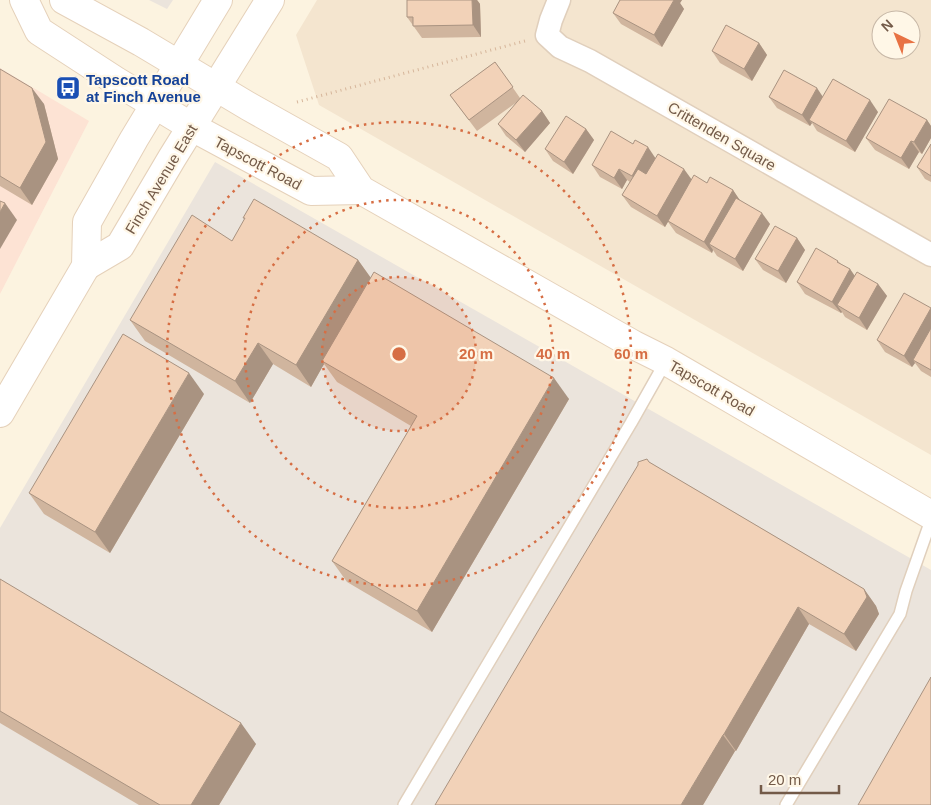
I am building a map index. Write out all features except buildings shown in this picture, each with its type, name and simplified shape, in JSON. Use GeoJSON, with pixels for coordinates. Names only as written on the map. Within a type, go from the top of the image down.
{"type":"FeatureCollection","features":[{"type":"Feature","properties":{"kind":"street","name":"Tapscott Road"},"geometry":{"type":"LineString","coordinates":[[24,0],[39,31],[192,128],[311,191],[361,190]]}},
{"type":"Feature","properties":{"kind":"street","name":"Tapscott Road"},"geometry":{"type":"LineString","coordinates":[[64,0],[339,157],[361,190],[931,514]]}},
{"type":"Feature","properties":{"kind":"street","name":"Finch Avenue East"},"geometry":{"type":"LineString","coordinates":[[0,413],[86,266],[87,222],[134,139],[218,0]]}},
{"type":"Feature","properties":{"kind":"street","name":"Finch Avenue East"},"geometry":{"type":"LineString","coordinates":[[86,266],[120,246],[270,0]]}},
{"type":"Feature","properties":{"kind":"street"},"geometry":{"type":"LineString","coordinates":[[547,35],[559,0]]}},
{"type":"Feature","properties":{"kind":"street","name":"Crittenden Square"},"geometry":{"type":"LineString","coordinates":[[547,35],[560,47],[599,66],[931,255]]}},
{"type":"Feature","properties":{"kind":"lane"},"geometry":{"type":"LineString","coordinates":[[404,805],[666,362]]}},
{"type":"Feature","properties":{"kind":"lane"},"geometry":{"type":"LineString","coordinates":[[786,805],[900,614],[906,591],[931,520]]}},
{"type":"Feature","properties":{"kind":"path"},"geometry":{"type":"LineString","coordinates":[[263,114],[302,101],[547,35]]}},
{"type":"Feature","properties":{"kind":"shaded area"},"geometry":{"type":"Polygon","coordinates":[[[149,0],[173,0],[167,9],[149,0]]]}},
{"type":"Feature","properties":{"kind":"shaded area"},"geometry":{"type":"Polygon","coordinates":[[[317,0],[931,0],[931,455],[319,105],[296,35],[317,0]]]}},
{"type":"Feature","properties":{"kind":"shaded area"},"geometry":{"type":"Polygon","coordinates":[[[0,68],[89,121],[0,294],[0,68]]]}},
{"type":"Feature","properties":{"kind":"shaded area"},"geometry":{"type":"Polygon","coordinates":[[[215,162],[931,570],[931,805],[0,805],[0,528],[215,162]]]}},
{"type":"Feature","properties":{"kind":"place","name":"Tapscott Road at Finch Avenue"},"geometry":{"type":"Point","coordinates":[68,88]}}]}
